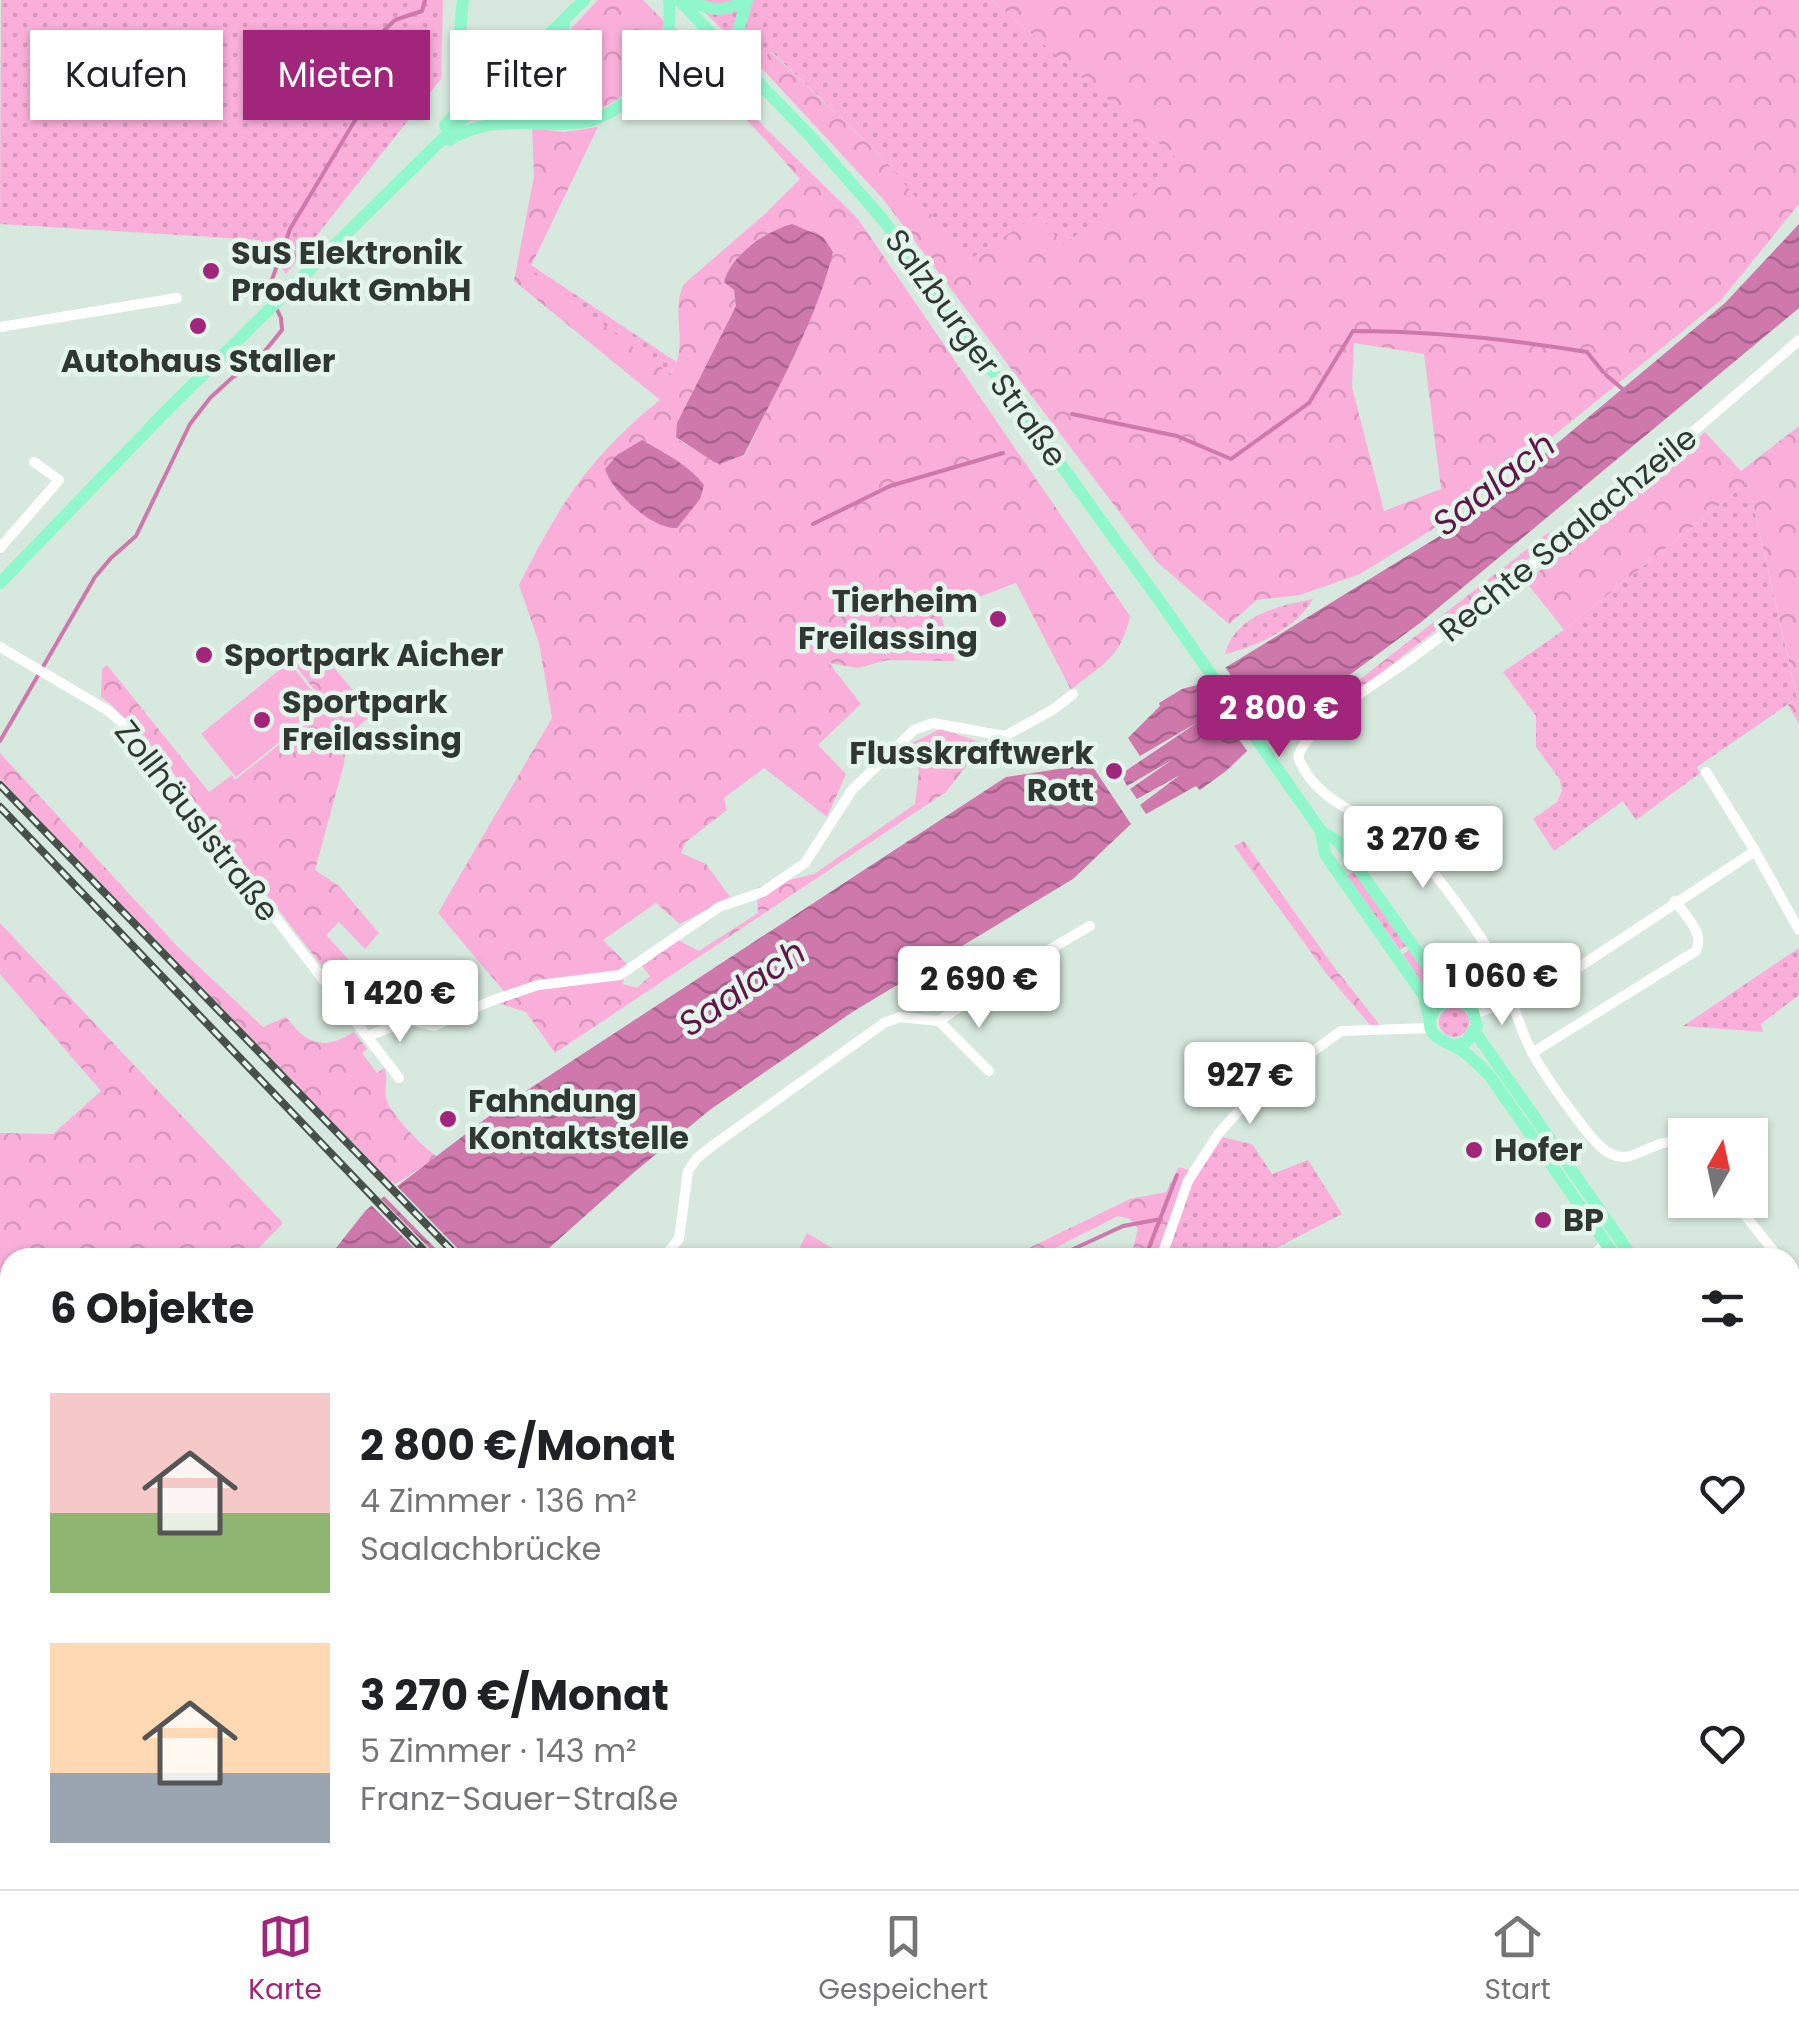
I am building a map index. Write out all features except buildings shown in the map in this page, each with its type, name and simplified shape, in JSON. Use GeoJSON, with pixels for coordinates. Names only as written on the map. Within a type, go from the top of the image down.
{"type":"FeatureCollection","features":[{"type":"Feature","properties":{"kind":"main road"},"geometry":{"type":"LineString","coordinates":[[462,30],[463,0]]}},
{"type":"Feature","properties":{"kind":"main road"},"geometry":{"type":"LineString","coordinates":[[553,30],[584,0]]}},
{"type":"Feature","properties":{"kind":"main road"},"geometry":{"type":"LineString","coordinates":[[669,0],[670,30]]}},
{"type":"Feature","properties":{"kind":"main road","name":"Salzburger Straße"},"geometry":{"type":"LineString","coordinates":[[679,0],[709,30]]}},
{"type":"Feature","properties":{"kind":"main road"},"geometry":{"type":"LineString","coordinates":[[689,0],[717,11],[747,0]]}},
{"type":"Feature","properties":{"kind":"main road"},"geometry":{"type":"LineString","coordinates":[[738,30],[747,0]]}},
{"type":"Feature","properties":{"kind":"main road"},"geometry":{"type":"LineString","coordinates":[[566,123],[530,110],[518,87],[524,72],[555,40],[573,11]]}},
{"type":"Feature","properties":{"kind":"main road","name":"Salzburger Straße"},"geometry":{"type":"LineString","coordinates":[[761,85],[884,222],[1320,831]]}},
{"type":"Feature","properties":{"kind":"main road"},"geometry":{"type":"LineString","coordinates":[[436,144],[494,122],[566,123],[599,118],[622,103]]}},
{"type":"Feature","properties":{"kind":"main road"},"geometry":{"type":"LineString","coordinates":[[436,144],[452,120]]}},
{"type":"Feature","properties":{"kind":"main road"},"geometry":{"type":"LineString","coordinates":[[0,583],[260,317],[460,120]]}},
{"type":"Feature","properties":{"kind":"main road"},"geometry":{"type":"LineString","coordinates":[[1320,831],[1340,843],[1438,981],[1468,1004],[1475,1014],[1475,1032],[1626,1248]]}},
{"type":"Feature","properties":{"kind":"main road"},"geometry":{"type":"LineString","coordinates":[[1320,831],[1325,854],[1424,996],[1430,1024],[1441,1042],[1454,1046],[1490,1076],[1609,1248]]}},
{"type":"Feature","properties":{"kind":"main road"},"geometry":{"type":"LineString","coordinates":[[1430,1024],[1432,1013],[1442,1002],[1457,999]]}},
{"type":"Feature","properties":{"kind":"main road"},"geometry":{"type":"LineString","coordinates":[[1454,1046],[1466,1042],[1475,1032]]}},
{"type":"Feature","properties":{"kind":"street"},"geometry":{"type":"LineString","coordinates":[[0,326],[177,298]]}},
{"type":"Feature","properties":{"kind":"street","name":"Rechte Saalachzeile"},"geometry":{"type":"LineString","coordinates":[[1668,1140],[1635,1156],[1612,1154],[1600,1146],[1532,1053],[1493,956],[1419,854],[1398,837],[1334,800],[1316,785],[1298,757],[1301,748],[1330,719],[1486,603],[1663,460],[1799,340]]}},
{"type":"Feature","properties":{"kind":"street"},"geometry":{"type":"LineString","coordinates":[[0,548],[59,480],[34,462]]}},
{"type":"Feature","properties":{"kind":"street","name":"Zollhäuslstraße"},"geometry":{"type":"LineString","coordinates":[[0,647],[107,710],[131,730],[399,1078]]}},
{"type":"Feature","properties":{"kind":"street"},"geometry":{"type":"LineString","coordinates":[[368,1036],[410,1020],[434,1026],[538,985],[620,975],[720,906],[764,892],[805,863],[852,790],[914,730],[933,723],[1005,736],[1073,694]]}},
{"type":"Feature","properties":{"kind":"street"},"geometry":{"type":"LineString","coordinates":[[1706,772],[1799,930]]}},
{"type":"Feature","properties":{"kind":"street"},"geometry":{"type":"LineString","coordinates":[[1475,1014],[1514,1002],[1567,975],[1755,851]]}},
{"type":"Feature","properties":{"kind":"street"},"geometry":{"type":"LineString","coordinates":[[1532,1053],[1696,951],[1700,943],[1698,934],[1674,902]]}},
{"type":"Feature","properties":{"kind":"street"},"geometry":{"type":"LineString","coordinates":[[939,1021],[1011,972],[1090,926]]}},
{"type":"Feature","properties":{"kind":"street"},"geometry":{"type":"LineString","coordinates":[[672,1248],[680,1240],[684,1185],[697,1158],[884,1023],[900,1017],[939,1021],[989,1071]]}},
{"type":"Feature","properties":{"kind":"street"},"geometry":{"type":"LineString","coordinates":[[1165,1248],[1188,1181],[1219,1134],[1252,1096],[1341,1030],[1430,1024]]}},
{"type":"Feature","properties":{"kind":"street"},"geometry":{"type":"LineString","coordinates":[[1747,1218],[1771,1248]]}},
{"type":"Feature","properties":{"kind":"street"},"geometry":{"type":"LineString","coordinates":[[1601,1248],[1606,1243]]}},
{"type":"Feature","properties":{"kind":"green space"},"geometry":{"type":"Polygon","coordinates":[[[1,0],[443,0],[441,79],[430,93],[430,30],[243,30],[243,120],[408,120],[286,274],[260,240],[0,224],[1,0]]]}},
{"type":"Feature","properties":{"kind":"green space"},"geometry":{"type":"Polygon","coordinates":[[[598,0],[643,0],[666,23],[664,30],[622,30],[622,96],[602,108],[602,30],[570,30],[598,0]]]}},
{"type":"Feature","properties":{"kind":"green space"},"geometry":{"type":"Polygon","coordinates":[[[692,0],[992,0],[1183,163],[1062,246],[1039,214],[968,261],[881,156],[772,52],[761,59],[761,30],[723,30],[692,0]]]}},
{"type":"Feature","properties":{"kind":"green space"},"geometry":{"type":"Polygon","coordinates":[[[992,0],[1799,0],[1799,204],[1721,300],[1456,515],[1360,574],[1300,595],[1257,600],[1229,624],[1157,562],[883,199],[761,67],[761,59],[771,52],[881,156],[969,260],[1039,214],[1062,245],[1182,163],[992,0]],[[1354,343],[1352,387],[1384,511],[1441,489],[1424,354],[1354,343]]]}},
{"type":"Feature","properties":{"kind":"green space"},"geometry":{"type":"Polygon","coordinates":[[[745,120],[758,120],[858,219],[1130,616],[1116,651],[1071,690],[1016,583],[940,612],[955,661],[887,660],[858,668],[829,663],[861,704],[818,745],[846,774],[827,817],[764,768],[724,798],[727,810],[686,842],[681,853],[706,864],[730,897],[680,924],[656,903],[603,940],[629,966],[622,984],[637,988],[650,976],[642,966],[678,940],[699,951],[758,913],[757,888],[814,874],[915,804],[919,771],[908,745],[940,729],[984,743],[946,792],[555,1053],[526,1012],[491,1001],[507,995],[438,913],[552,718],[539,643],[519,585],[578,484],[614,442],[660,400],[514,281],[534,176],[532,128],[563,132],[598,127],[529,270],[670,374],[679,353],[678,306],[684,284],[800,179],[745,120]],[[833,252],[729,285],[737,305],[677,423],[679,440],[720,464],[745,455],[805,332],[833,252]]]}},
{"type":"Feature","properties":{"kind":"green space"},"geometry":{"type":"Polygon","coordinates":[[[531,265],[678,363],[669,374],[528,270],[531,265]]]}},
{"type":"Feature","properties":{"kind":"green space"},"geometry":{"type":"Polygon","coordinates":[[[1799,426],[1799,724],[1788,705],[1797,697],[1748,482],[1564,630],[1526,582],[1705,432],[1741,471],[1799,426]]]}},
{"type":"Feature","properties":{"kind":"green space"},"geometry":{"type":"Polygon","coordinates":[[[1748,482],[1797,698],[1697,767],[1700,773],[1636,820],[1623,801],[1554,851],[1533,819],[1557,802],[1562,791],[1560,780],[1536,747],[1536,716],[1503,672],[1564,630],[1748,482]]]}},
{"type":"Feature","properties":{"kind":"green space"},"geometry":{"type":"Polygon","coordinates":[[[1548,533],[1553,539],[1332,711],[1327,705],[1548,533]]]}},
{"type":"Feature","properties":{"kind":"green space"},"geometry":{"type":"Polygon","coordinates":[[[1313,599],[1297,619],[1275,634],[1225,654],[1230,641],[1248,621],[1272,609],[1313,599]]]}},
{"type":"Feature","properties":{"kind":"green space"},"geometry":{"type":"Polygon","coordinates":[[[320,651],[373,714],[347,736],[344,764],[315,870],[339,886],[379,933],[365,949],[339,922],[326,935],[351,962],[339,971],[329,960],[321,965],[157,752],[101,697],[102,669],[107,665],[209,792],[232,775],[235,780],[327,706],[295,665],[320,651]]]}},
{"type":"Feature","properties":{"kind":"green space","name":"Sportpark Freilassing"},"geometry":{"type":"Polygon","coordinates":[[[289,662],[324,706],[236,777],[201,734],[289,662]]]}},
{"type":"Feature","properties":{"kind":"green space"},"geometry":{"type":"Polygon","coordinates":[[[0,753],[177,946],[263,1027],[286,1017],[309,1039],[325,1043],[354,1032],[367,1049],[362,1053],[377,1073],[384,1068],[390,1107],[438,1157],[394,1185],[0,779],[0,753]]]}},
{"type":"Feature","properties":{"kind":"green space"},"geometry":{"type":"Polygon","coordinates":[[[1244,841],[1380,1025],[1370,1025],[1326,973],[1234,846],[1244,841]]]}},
{"type":"Feature","properties":{"kind":"green space"},"geometry":{"type":"Polygon","coordinates":[[[1354,871],[1406,946],[1400,950],[1347,876],[1354,871]]]}},
{"type":"Feature","properties":{"kind":"green space"},"geometry":{"type":"Polygon","coordinates":[[[0,923],[283,1223],[259,1248],[0,1248],[0,1133],[53,1134],[101,1091],[0,974],[0,923]]]}},
{"type":"Feature","properties":{"kind":"green space"},"geometry":{"type":"Polygon","coordinates":[[[1799,948],[1799,995],[1761,1024],[1763,1032],[1683,1026],[1799,948]]]}},
{"type":"Feature","properties":{"kind":"green space"},"geometry":{"type":"Polygon","coordinates":[[[1409,950],[1441,993],[1432,999],[1403,954],[1409,950]]]}},
{"type":"Feature","properties":{"kind":"green space"},"geometry":{"type":"Polygon","coordinates":[[[1454,1007],[1465,1011],[1469,1022],[1465,1033],[1454,1037],[1443,1033],[1439,1022],[1443,1011],[1454,1007]]]}},
{"type":"Feature","properties":{"kind":"green space"},"geometry":{"type":"Polygon","coordinates":[[[1213,1135],[1252,1144],[1272,1174],[1308,1160],[1342,1214],[1276,1248],[1163,1248],[1213,1135]]]}},
{"type":"Feature","properties":{"kind":"green space"},"geometry":{"type":"Polygon","coordinates":[[[1179,1167],[1192,1171],[1162,1248],[1133,1248],[1138,1229],[1130,1219],[1118,1216],[1055,1248],[1029,1248],[1130,1199],[1166,1192],[1179,1167]]]}},
{"type":"Feature","properties":{"kind":"green space"},"geometry":{"type":"Polygon","coordinates":[[[807,1233],[832,1248],[800,1248],[807,1233]]]}},
{"type":"Feature","properties":{"kind":"water"},"geometry":{"type":"Polygon","coordinates":[[[792,224],[823,237],[833,252],[825,279],[794,356],[744,455],[720,464],[676,437],[677,423],[736,306],[734,290],[724,282],[728,272],[751,246],[792,224]]]}},
{"type":"Feature","properties":{"kind":"water"},"geometry":{"type":"Polygon","coordinates":[[[1799,224],[1799,308],[1420,623],[1321,696],[1281,719],[1200,790],[1196,786],[1146,814],[1140,805],[1180,775],[1137,799],[1130,789],[1172,760],[1127,786],[1121,774],[1198,722],[1140,756],[1128,738],[1159,703],[1197,685],[1464,521],[1725,303],[1799,224]]]}},
{"type":"Feature","properties":{"kind":"water"},"geometry":{"type":"Polygon","coordinates":[[[642,440],[683,465],[704,485],[700,499],[677,528],[657,523],[635,508],[605,469],[617,455],[642,440]]]}},
{"type":"Feature","properties":{"kind":"water","name":"Saalach"},"geometry":{"type":"Polygon","coordinates":[[[1089,761],[1131,824],[1073,879],[854,1011],[711,1109],[549,1248],[336,1248],[366,1210],[497,1110],[1006,777],[1089,761]]]}},
{"type":"Feature","properties":{"kind":"pier"},"geometry":{"type":"Polygon","coordinates":[[[1223,664],[1272,734],[1250,755],[1197,679],[1223,664]]]}},
{"type":"Feature","properties":{"kind":"pier"},"geometry":{"type":"Polygon","coordinates":[[[392,1181],[457,1248],[435,1248],[380,1192],[392,1181]]]}},
{"type":"Feature","properties":{"kind":"pier"},"geometry":{"type":"Polygon","coordinates":[[[377,1195],[429,1248],[414,1248],[368,1202],[377,1195]]]}},
{"type":"Feature","properties":{"kind":"waterway"},"geometry":{"type":"LineString","coordinates":[[0,741],[95,577],[136,536],[190,424],[210,398],[256,362],[282,330],[281,318],[268,291],[290,229],[381,83],[374,40],[395,20],[422,11],[425,0]]}},
{"type":"Feature","properties":{"kind":"waterway"},"geometry":{"type":"LineString","coordinates":[[1072,414],[1177,436],[1231,459],[1309,403],[1353,331],[1470,337],[1587,352],[1603,372]]}},
{"type":"Feature","properties":{"kind":"waterway"},"geometry":{"type":"LineString","coordinates":[[1606,375],[1625,391]]}},
{"type":"Feature","properties":{"kind":"waterway"},"geometry":{"type":"LineString","coordinates":[[813,524],[890,486],[1003,453]]}},
{"type":"Feature","properties":{"kind":"waterway"},"geometry":{"type":"LineString","coordinates":[[1149,1248],[1177,1175]]}},
{"type":"Feature","properties":{"kind":"waterway"},"geometry":{"type":"LineString","coordinates":[[1076,1248],[1123,1226],[1161,1219]]}},
{"type":"Feature","properties":{"kind":"railway"},"geometry":{"type":"LineString","coordinates":[[0,785],[449,1248]]}},
{"type":"Feature","properties":{"kind":"railway"},"geometry":{"type":"LineString","coordinates":[[0,807],[421,1248]]}},
{"type":"Feature","properties":{"kind":"place","name":"SuS Elektronik Produkt GmbH"},"geometry":{"type":"Point","coordinates":[211,271]}},
{"type":"Feature","properties":{"kind":"place","name":"Autohaus Staller"},"geometry":{"type":"Point","coordinates":[198,326]}},
{"type":"Feature","properties":{"kind":"place","name":"Tierheim Freilassing"},"geometry":{"type":"Point","coordinates":[998,619]}},
{"type":"Feature","properties":{"kind":"place","name":"Sportpark Aicher"},"geometry":{"type":"Point","coordinates":[204,655]}},
{"type":"Feature","properties":{"kind":"place","name":"Sportpark Freilassing"},"geometry":{"type":"Point","coordinates":[262,720]}},
{"type":"Feature","properties":{"kind":"place","name":"Flusskraftwerk Rott"},"geometry":{"type":"Point","coordinates":[1114,771]}},
{"type":"Feature","properties":{"kind":"place","name":"Fahndung Kontaktstelle"},"geometry":{"type":"Point","coordinates":[448,1119]}},
{"type":"Feature","properties":{"kind":"place","name":"Hofer"},"geometry":{"type":"Point","coordinates":[1474,1150]}},
{"type":"Feature","properties":{"kind":"place","name":"BP"},"geometry":{"type":"Point","coordinates":[1543,1220]}}]}
